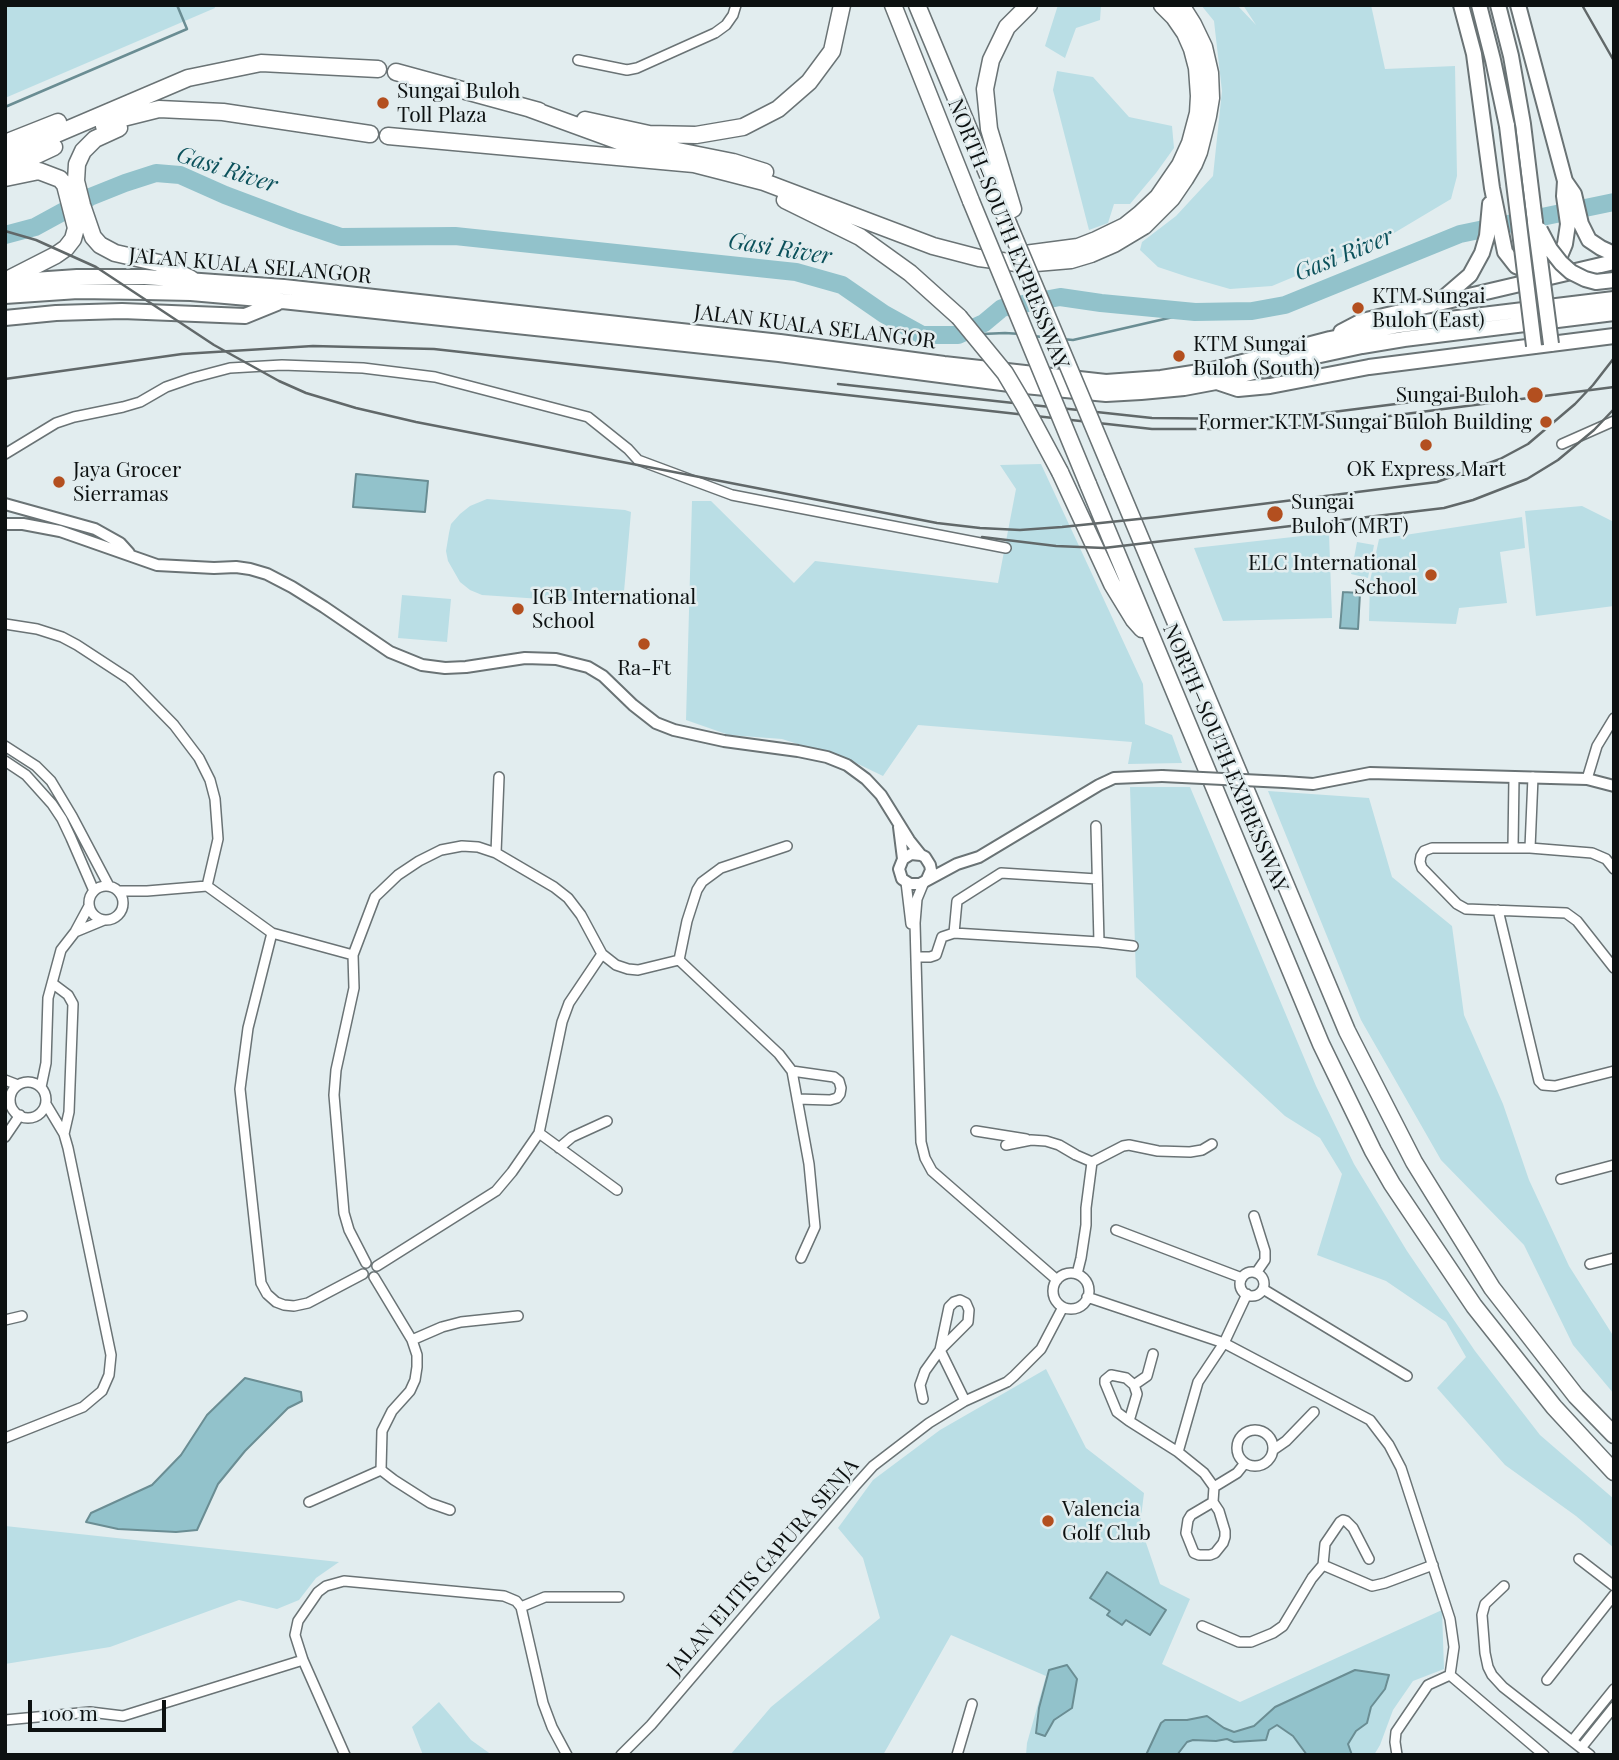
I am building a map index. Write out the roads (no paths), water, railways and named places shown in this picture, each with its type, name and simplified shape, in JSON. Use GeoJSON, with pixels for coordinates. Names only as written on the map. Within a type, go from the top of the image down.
{"type":"FeatureCollection","features":[{"type":"Feature","properties":{"kind":"highway"},"geometry":{"type":"LineString","coordinates":[[396,72],[528,108],[649,134],[696,135],[743,127],[778,110],[809,82],[832,51],[842,5]]}},
{"type":"Feature","properties":{"kind":"highway","name":"NORTH–SOUTH EXPRESSWAY"},"geometry":{"type":"LineString","coordinates":[[893,5],[971,201],[1321,1044],[1373,1151],[1474,1306],[1554,1407],[1614,1472]]}},
{"type":"Feature","properties":{"kind":"highway","name":"NORTH–SOUTH EXPRESSWAY"},"geometry":{"type":"LineString","coordinates":[[917,5],[1011,218],[1034,285],[1347,1031],[1414,1162],[1492,1288],[1576,1396],[1614,1435]]}},
{"type":"Feature","properties":{"kind":"highway"},"geometry":{"type":"LineString","coordinates":[[1011,218],[989,129],[985,89],[991,60],[1007,27],[1030,5]]}},
{"type":"Feature","properties":{"kind":"highway"},"geometry":{"type":"LineString","coordinates":[[528,108],[624,143],[733,162],[973,248],[1010,256],[1073,248],[1114,232],[1140,214],[1170,181],[1190,143],[1199,106],[1197,68],[1185,33],[1162,5]]}},
{"type":"Feature","properties":{"kind":"highway"},"geometry":{"type":"LineString","coordinates":[[388,136],[694,164],[764,182],[933,246],[979,258],[1024,264],[1079,258],[1136,232],[1163,209],[1190,172],[1199,152],[1209,116],[1210,73],[1204,47],[1181,5]]}},
{"type":"Feature","properties":{"kind":"highway"},"geometry":{"type":"LineString","coordinates":[[1461,5],[1474,54],[1492,188],[1505,251],[1516,265],[1530,271],[1546,268],[1560,256],[1574,224],[1574,194],[1565,181],[1518,5]]}},
{"type":"Feature","properties":{"kind":"highway"},"geometry":{"type":"LineString","coordinates":[[1479,5],[1507,126],[1534,346]]}},
{"type":"Feature","properties":{"kind":"highway"},"geometry":{"type":"LineString","coordinates":[[1499,5],[1523,124],[1550,344]]}},
{"type":"Feature","properties":{"kind":"highway"},"geometry":{"type":"LineString","coordinates":[[5,143],[127,94],[261,63],[378,69]]}},
{"type":"Feature","properties":{"kind":"highway"},"geometry":{"type":"LineString","coordinates":[[5,156],[188,78]]}},
{"type":"Feature","properties":{"kind":"highway"},"geometry":{"type":"LineString","coordinates":[[5,170],[122,118],[159,109],[223,112],[370,134]]}},
{"type":"Feature","properties":{"kind":"highway"},"geometry":{"type":"LineString","coordinates":[[159,109],[95,139],[83,151],[71,183],[82,227],[100,245],[115,253],[159,262],[191,279]]}},
{"type":"Feature","properties":{"kind":"highway"},"geometry":{"type":"LineString","coordinates":[[640,160],[732,181],[795,204],[860,237],[910,273],[959,317],[1005,373],[1060,472],[1112,584],[1134,620],[1155,644]]}},
{"type":"Feature","properties":{"kind":"highway"},"geometry":{"type":"LineString","coordinates":[[5,178],[39,171],[71,183]]}},
{"type":"Feature","properties":{"kind":"highway"},"geometry":{"type":"LineString","coordinates":[[1437,303],[1470,275],[1482,253],[1487,236],[1492,188]]}},
{"type":"Feature","properties":{"kind":"highway"},"geometry":{"type":"LineString","coordinates":[[1535,222],[1550,249],[1571,272],[1596,282],[1614,280]]}},
{"type":"Feature","properties":{"kind":"highway"},"geometry":{"type":"LineString","coordinates":[[1574,224],[1589,240],[1614,254]]}},
{"type":"Feature","properties":{"kind":"highway"},"geometry":{"type":"LineString","coordinates":[[5,282],[66,248],[82,227]]}},
{"type":"Feature","properties":{"kind":"highway"},"geometry":{"type":"LineString","coordinates":[[1330,339],[1362,321],[1614,262]]}},
{"type":"Feature","properties":{"kind":"highway","name":"JALAN KUALA SELANGOR"},"geometry":{"type":"LineString","coordinates":[[5,282],[77,276],[191,279],[298,288],[767,340],[1105,382],[1151,379],[1212,370],[1330,339],[1400,325],[1614,299]]}},
{"type":"Feature","properties":{"kind":"highway","name":"JALAN KUALA SELANGOR"},"geometry":{"type":"LineString","coordinates":[[5,296],[78,291],[145,292],[282,301],[779,354],[1106,394],[1184,388],[1302,359],[1404,339],[1614,313]]}},
{"type":"Feature","properties":{"kind":"highway"},"geometry":{"type":"LineString","coordinates":[[5,318],[122,311],[245,316],[282,301]]}},
{"type":"Feature","properties":{"kind":"highway"},"geometry":{"type":"LineString","coordinates":[[1216,382],[1238,389],[1270,386],[1369,367],[1614,336]]}},
{"type":"Feature","properties":{"kind":"street"},"geometry":{"type":"LineString","coordinates":[[578,60],[627,70],[637,68],[715,33],[726,26],[736,5]]}},
{"type":"Feature","properties":{"kind":"street"},"geometry":{"type":"LineString","coordinates":[[5,454],[56,423],[140,402],[166,387],[230,368],[282,365],[363,368],[435,377],[588,416],[638,460],[732,495],[1006,548]]}},
{"type":"Feature","properties":{"kind":"street"},"geometry":{"type":"LineString","coordinates":[[1562,444],[1614,421]]}},
{"type":"Feature","properties":{"kind":"street"},"geometry":{"type":"LineString","coordinates":[[5,504],[95,530],[120,543],[131,555]]}},
{"type":"Feature","properties":{"kind":"street"},"geometry":{"type":"LineString","coordinates":[[5,524],[23,524],[60,531],[157,565],[250,569],[267,574],[292,587],[390,652],[422,664],[445,668],[525,658],[556,659],[588,667],[603,676],[656,723],[674,730],[724,741],[798,751],[827,757],[847,765],[881,795],[931,870],[917,899],[915,940],[921,1142],[925,1158],[932,1171],[1057,1280]]}},
{"type":"Feature","properties":{"kind":"street"},"geometry":{"type":"LineString","coordinates":[[5,624],[37,629],[62,637],[130,679],[191,747],[210,780],[215,799],[218,839],[207,886]]}},
{"type":"Feature","properties":{"kind":"street"},"geometry":{"type":"LineString","coordinates":[[1587,779],[1597,746],[1614,718]]}},
{"type":"Feature","properties":{"kind":"street"},"geometry":{"type":"LineString","coordinates":[[5,746],[36,766],[51,781],[113,888],[123,900],[119,915],[75,932]]}},
{"type":"Feature","properties":{"kind":"street"},"geometry":{"type":"LineString","coordinates":[[5,761],[26,775],[52,804],[67,828],[94,891]]}},
{"type":"Feature","properties":{"kind":"street"},"geometry":{"type":"LineString","coordinates":[[906,882],[916,885],[957,864],[979,857],[1114,778],[1163,776],[1314,784],[1370,773],[1587,779],[1614,786]]}},
{"type":"Feature","properties":{"kind":"street"},"geometry":{"type":"LineString","coordinates":[[496,853],[499,777]]}},
{"type":"Feature","properties":{"kind":"street"},"geometry":{"type":"LineString","coordinates":[[1513,847],[1514,777]]}},
{"type":"Feature","properties":{"kind":"street"},"geometry":{"type":"LineString","coordinates":[[1530,848],[1534,777]]}},
{"type":"Feature","properties":{"kind":"street"},"geometry":{"type":"LineString","coordinates":[[899,824],[903,859]]}},
{"type":"Feature","properties":{"kind":"street"},"geometry":{"type":"LineString","coordinates":[[1096,827],[1100,942]]}},
{"type":"Feature","properties":{"kind":"street"},"geometry":{"type":"LineString","coordinates":[[366,1263],[349,1230],[344,1213],[334,1095],[336,1070],[354,988],[353,955],[375,897],[419,860],[441,850],[462,846],[478,847],[496,853],[568,898],[581,915],[602,954],[616,965],[638,970],[678,960]]}},
{"type":"Feature","properties":{"kind":"street"},"geometry":{"type":"LineString","coordinates":[[678,960],[687,921],[702,882],[722,868],[787,846]]}},
{"type":"Feature","properties":{"kind":"street"},"geometry":{"type":"LineString","coordinates":[[1614,869],[1606,859],[1591,853],[1513,847],[1432,848],[1424,851],[1420,862],[1422,868],[1457,904],[1466,909],[1566,913],[1577,921],[1614,968]]}},
{"type":"Feature","properties":{"kind":"street"},"geometry":{"type":"LineString","coordinates":[[915,940],[906,882],[900,874],[900,864],[911,854],[957,864]]}},
{"type":"Feature","properties":{"kind":"street"},"geometry":{"type":"LineString","coordinates":[[954,933],[957,901],[1001,873],[1097,879]]}},
{"type":"Feature","properties":{"kind":"street"},"geometry":{"type":"LineString","coordinates":[[41,1087],[46,1062],[48,998],[61,950],[75,932],[89,906],[91,895],[104,886],[147,891],[207,886],[272,933],[353,955]]}},
{"type":"Feature","properties":{"kind":"street"},"geometry":{"type":"LineString","coordinates":[[123,905],[147,891]]}},
{"type":"Feature","properties":{"kind":"street"},"geometry":{"type":"LineString","coordinates":[[89,906],[94,916],[104,920]]}},
{"type":"Feature","properties":{"kind":"street"},"geometry":{"type":"LineString","coordinates":[[1498,911],[1539,1081],[1543,1085],[1555,1086],[1614,1071]]}},
{"type":"Feature","properties":{"kind":"street"},"geometry":{"type":"LineString","coordinates":[[272,933],[248,1028],[240,1089],[261,1283],[267,1294],[276,1302],[294,1306],[308,1303],[363,1274]]}},
{"type":"Feature","properties":{"kind":"street"},"geometry":{"type":"LineString","coordinates":[[916,957],[936,955],[942,937],[954,933],[1133,946]]}},
{"type":"Feature","properties":{"kind":"street"},"geometry":{"type":"LineString","coordinates":[[377,1266],[496,1191],[512,1172],[539,1133],[562,1022],[569,1003],[602,954]]}},
{"type":"Feature","properties":{"kind":"street"},"geometry":{"type":"LineString","coordinates":[[678,960],[779,1054],[792,1071],[809,1164],[815,1227],[801,1258]]}},
{"type":"Feature","properties":{"kind":"street"},"geometry":{"type":"LineString","coordinates":[[52,984],[72,1000],[69,1112],[64,1134]]}},
{"type":"Feature","properties":{"kind":"street"},"geometry":{"type":"LineString","coordinates":[[5,1080],[23,1084],[33,1082],[41,1087],[46,1104],[35,1116],[30,1118],[20,1115],[12,1108],[8,1094],[23,1084],[46,1062]]}},
{"type":"Feature","properties":{"kind":"street"},"geometry":{"type":"LineString","coordinates":[[792,1071],[834,1077],[841,1088],[837,1098],[830,1100],[797,1099]]}},
{"type":"Feature","properties":{"kind":"street"},"geometry":{"type":"LineString","coordinates":[[5,1438],[83,1407],[102,1391],[109,1375],[111,1355],[71,1161],[64,1134],[46,1104]]}},
{"type":"Feature","properties":{"kind":"street"},"geometry":{"type":"LineString","coordinates":[[5,1137],[20,1115]]}},
{"type":"Feature","properties":{"kind":"street"},"geometry":{"type":"LineString","coordinates":[[35,1116],[56,1123]]}},
{"type":"Feature","properties":{"kind":"street"},"geometry":{"type":"LineString","coordinates":[[559,1148],[572,1137],[607,1121]]}},
{"type":"Feature","properties":{"kind":"street"},"geometry":{"type":"LineString","coordinates":[[976,1131],[1059,1145],[1092,1162]]}},
{"type":"Feature","properties":{"kind":"street"},"geometry":{"type":"LineString","coordinates":[[539,1133],[617,1190]]}},
{"type":"Feature","properties":{"kind":"street"},"geometry":{"type":"LineString","coordinates":[[1006,1145],[1031,1140]]}},
{"type":"Feature","properties":{"kind":"street"},"geometry":{"type":"LineString","coordinates":[[1092,1162],[1129,1145],[1158,1151],[1190,1152],[1202,1150],[1212,1144]]}},
{"type":"Feature","properties":{"kind":"street"},"geometry":{"type":"LineString","coordinates":[[1077,1274],[1086,1226],[1092,1162]]}},
{"type":"Feature","properties":{"kind":"street"},"geometry":{"type":"LineString","coordinates":[[1561,1179],[1614,1165]]}},
{"type":"Feature","properties":{"kind":"street"},"geometry":{"type":"LineString","coordinates":[[1254,1216],[1265,1251],[1265,1260],[1256,1273]]}},
{"type":"Feature","properties":{"kind":"street"},"geometry":{"type":"LineString","coordinates":[[1116,1230],[1242,1278]]}},
{"type":"Feature","properties":{"kind":"street"},"geometry":{"type":"LineString","coordinates":[[1590,1264],[1614,1258]]}},
{"type":"Feature","properties":{"kind":"street"},"geometry":{"type":"LineString","coordinates":[[363,1274],[362,1269],[366,1263]]}},
{"type":"Feature","properties":{"kind":"street"},"geometry":{"type":"LineString","coordinates":[[366,1263],[377,1266]]}},
{"type":"Feature","properties":{"kind":"street"},"geometry":{"type":"LineString","coordinates":[[374,1277],[377,1266]]}},
{"type":"Feature","properties":{"kind":"street"},"geometry":{"type":"LineString","coordinates":[[1250,1272],[1260,1275],[1264,1281],[1263,1289],[1254,1296],[1247,1294],[1241,1286],[1242,1278],[1250,1272]]}},
{"type":"Feature","properties":{"kind":"street"},"geometry":{"type":"LineString","coordinates":[[363,1274],[369,1278],[374,1277]]}},
{"type":"Feature","properties":{"kind":"street"},"geometry":{"type":"LineString","coordinates":[[1066,1274],[1077,1274],[1088,1286],[1084,1302],[1074,1308],[1059,1304],[1053,1295],[1057,1280],[1066,1274]]}},
{"type":"Feature","properties":{"kind":"street"},"geometry":{"type":"LineString","coordinates":[[374,1277],[412,1340],[417,1355],[415,1380],[410,1391],[392,1411],[382,1431],[381,1470]]}},
{"type":"Feature","properties":{"kind":"street"},"geometry":{"type":"LineString","coordinates":[[1263,1289],[1407,1376]]}},
{"type":"Feature","properties":{"kind":"street"},"geometry":{"type":"LineString","coordinates":[[1178,1452],[1198,1382],[1224,1343],[1247,1294]]}},
{"type":"Feature","properties":{"kind":"street"},"geometry":{"type":"LineString","coordinates":[[1087,1297],[1224,1343],[1370,1420],[1389,1444],[1401,1468],[1450,1619],[1454,1647],[1450,1675]]}},
{"type":"Feature","properties":{"kind":"street"},"geometry":{"type":"LineString","coordinates":[[923,1399],[921,1379],[940,1350],[968,1322],[969,1310],[966,1303],[960,1300],[949,1307],[940,1350],[965,1401]]}},
{"type":"Feature","properties":{"kind":"street","name":"JALAN ELITIS GAPURA SENJA"},"geometry":{"type":"LineString","coordinates":[[621,1755],[651,1725],[873,1466],[929,1423],[965,1401],[1007,1382],[1041,1349],[1063,1307]]}},
{"type":"Feature","properties":{"kind":"street"},"geometry":{"type":"LineString","coordinates":[[412,1340],[461,1322],[518,1316]]}},
{"type":"Feature","properties":{"kind":"street"},"geometry":{"type":"LineString","coordinates":[[5,1320],[22,1317]]}},
{"type":"Feature","properties":{"kind":"street"},"geometry":{"type":"LineString","coordinates":[[1134,1385],[1147,1376],[1153,1354]]}},
{"type":"Feature","properties":{"kind":"street"},"geometry":{"type":"LineString","coordinates":[[1129,1421],[1137,1394],[1134,1385],[1129,1379],[1114,1375],[1107,1377],[1105,1380],[1117,1412],[1129,1421],[1178,1452],[1204,1473],[1214,1487],[1213,1502],[1219,1511],[1225,1537],[1215,1553],[1199,1555],[1194,1553],[1186,1533],[1188,1520],[1191,1515],[1213,1502]]}},
{"type":"Feature","properties":{"kind":"street"},"geometry":{"type":"LineString","coordinates":[[1273,1450],[1286,1441],[1314,1412]]}},
{"type":"Feature","properties":{"kind":"street"},"geometry":{"type":"LineString","coordinates":[[1249,1431],[1266,1433],[1270,1438],[1272,1456],[1263,1464],[1245,1463],[1237,1449],[1240,1438],[1249,1431]]}},
{"type":"Feature","properties":{"kind":"street"},"geometry":{"type":"LineString","coordinates":[[1214,1487],[1237,1472],[1245,1463]]}},
{"type":"Feature","properties":{"kind":"street"},"geometry":{"type":"LineString","coordinates":[[309,1502],[381,1470]]}},
{"type":"Feature","properties":{"kind":"street"},"geometry":{"type":"LineString","coordinates":[[381,1470],[430,1503],[450,1510]]}},
{"type":"Feature","properties":{"kind":"street"},"geometry":{"type":"LineString","coordinates":[[1202,1626],[1239,1642],[1251,1642],[1283,1626],[1323,1565],[1325,1545],[1343,1520],[1353,1528],[1369,1559]]}},
{"type":"Feature","properties":{"kind":"street"},"geometry":{"type":"LineString","coordinates":[[1579,1559],[1614,1586]]}},
{"type":"Feature","properties":{"kind":"street"},"geometry":{"type":"LineString","coordinates":[[1323,1565],[1372,1586],[1433,1565]]}},
{"type":"Feature","properties":{"kind":"street"},"geometry":{"type":"LineString","coordinates":[[345,1755],[303,1660],[295,1635],[298,1621],[318,1592],[344,1581],[504,1596],[516,1601],[520,1607],[543,1703],[567,1755]]}},
{"type":"Feature","properties":{"kind":"street"},"geometry":{"type":"LineString","coordinates":[[1504,1586],[1485,1604],[1482,1615],[1488,1667],[1492,1675],[1503,1687],[1590,1755]]}},
{"type":"Feature","properties":{"kind":"street"},"geometry":{"type":"LineString","coordinates":[[1547,1680],[1614,1595]]}},
{"type":"Feature","properties":{"kind":"street"},"geometry":{"type":"LineString","coordinates":[[520,1607],[545,1597],[619,1597]]}},
{"type":"Feature","properties":{"kind":"street"},"geometry":{"type":"LineString","coordinates":[[5,1720],[90,1712],[123,1716],[303,1660]]}},
{"type":"Feature","properties":{"kind":"street"},"geometry":{"type":"LineString","coordinates":[[1397,1755],[1396,1732],[1428,1685],[1450,1675]]}},
{"type":"Feature","properties":{"kind":"street"},"geometry":{"type":"LineString","coordinates":[[1450,1675],[1544,1755]]}},
{"type":"Feature","properties":{"kind":"street"},"geometry":{"type":"LineString","coordinates":[[1572,1741],[1614,1689]]}},
{"type":"Feature","properties":{"kind":"street"},"geometry":{"type":"LineString","coordinates":[[957,1755],[972,1704]]}},
{"type":"Feature","properties":{"kind":"street"},"geometry":{"type":"LineString","coordinates":[[1581,1748],[1614,1707]]}},
{"type":"Feature","properties":{"kind":"waterway"},"geometry":{"type":"LineString","coordinates":[[5,107],[187,29],[177,5]]}},
{"type":"Feature","properties":{"kind":"waterway","name":"Gasi River"},"geometry":{"type":"LineString","coordinates":[[5,235],[35,227],[90,197],[125,183],[156,173],[180,175],[225,195],[341,237],[455,236],[796,272],[842,285],[884,314],[922,335],[958,335],[984,323],[1002,308],[1060,297],[1195,312],[1252,311],[1285,305],[1460,234],[1614,202]]}},
{"type":"Feature","properties":{"kind":"waterway"},"geometry":{"type":"LineString","coordinates":[[1062,339],[1073,340],[1195,312]]}},
{"type":"Feature","properties":{"kind":"waterway"},"geometry":{"type":"LineString","coordinates":[[982,334],[1021,334]]}},
{"type":"Feature","properties":{"kind":"waterway"},"geometry":{"type":"LineString","coordinates":[[1034,336],[1049,338]]}},
{"type":"Feature","properties":{"kind":"railway"},"geometry":{"type":"LineString","coordinates":[[1582,5],[1614,61]]}},
{"type":"Feature","properties":{"kind":"railway"},"geometry":{"type":"LineString","coordinates":[[5,231],[36,240],[96,267],[214,345],[306,393],[416,422],[937,523],[980,528],[1020,530],[1062,527],[1437,482],[1500,459],[1528,444],[1575,404],[1614,358]]}},
{"type":"Feature","properties":{"kind":"railway"},"geometry":{"type":"LineString","coordinates":[[5,379],[182,354],[313,346],[434,349],[1152,429],[1248,429],[1320,425],[1614,387]]}},
{"type":"Feature","properties":{"kind":"railway"},"geometry":{"type":"LineString","coordinates":[[838,384],[1152,418],[1246,419],[1317,414],[1475,394]]}},
{"type":"Feature","properties":{"kind":"railway"},"geometry":{"type":"LineString","coordinates":[[982,537],[1056,546],[1104,548],[1444,508],[1527,479],[1558,460],[1614,409]]}},
{"type":"Feature","properties":{"kind":"place","name":"Sungai Buloh Toll Plaza"},"geometry":{"type":"Point","coordinates":[383,103]}},
{"type":"Feature","properties":{"kind":"place","name":"KTM Sungai Buloh (East)"},"geometry":{"type":"Point","coordinates":[1358,308]}},
{"type":"Feature","properties":{"kind":"place","name":"KTM Sungai Buloh (South)"},"geometry":{"type":"Point","coordinates":[1179,356]}},
{"type":"Feature","properties":{"kind":"place","name":"Sungai Buloh"},"geometry":{"type":"Point","coordinates":[1535,395]}},
{"type":"Feature","properties":{"kind":"place","name":"Former KTM Sungai Buloh Building"},"geometry":{"type":"Point","coordinates":[1546,422]}},
{"type":"Feature","properties":{"kind":"place","name":"OK Express Mart"},"geometry":{"type":"Point","coordinates":[1426,445]}},
{"type":"Feature","properties":{"kind":"place","name":"Jaya Grocer Sierramas"},"geometry":{"type":"Point","coordinates":[59,482]}},
{"type":"Feature","properties":{"kind":"place","name":"Sungai Buloh (MRT)"},"geometry":{"type":"Point","coordinates":[1275,514]}},
{"type":"Feature","properties":{"kind":"place","name":"ELC International School"},"geometry":{"type":"Point","coordinates":[1431,575]}},
{"type":"Feature","properties":{"kind":"place","name":"IGB International School"},"geometry":{"type":"Point","coordinates":[518,609]}},
{"type":"Feature","properties":{"kind":"place","name":"Ra-Ft"},"geometry":{"type":"Point","coordinates":[644,644]}},
{"type":"Feature","properties":{"kind":"place","name":"Valencia Golf Club"},"geometry":{"type":"Point","coordinates":[1048,1521]}}]}
